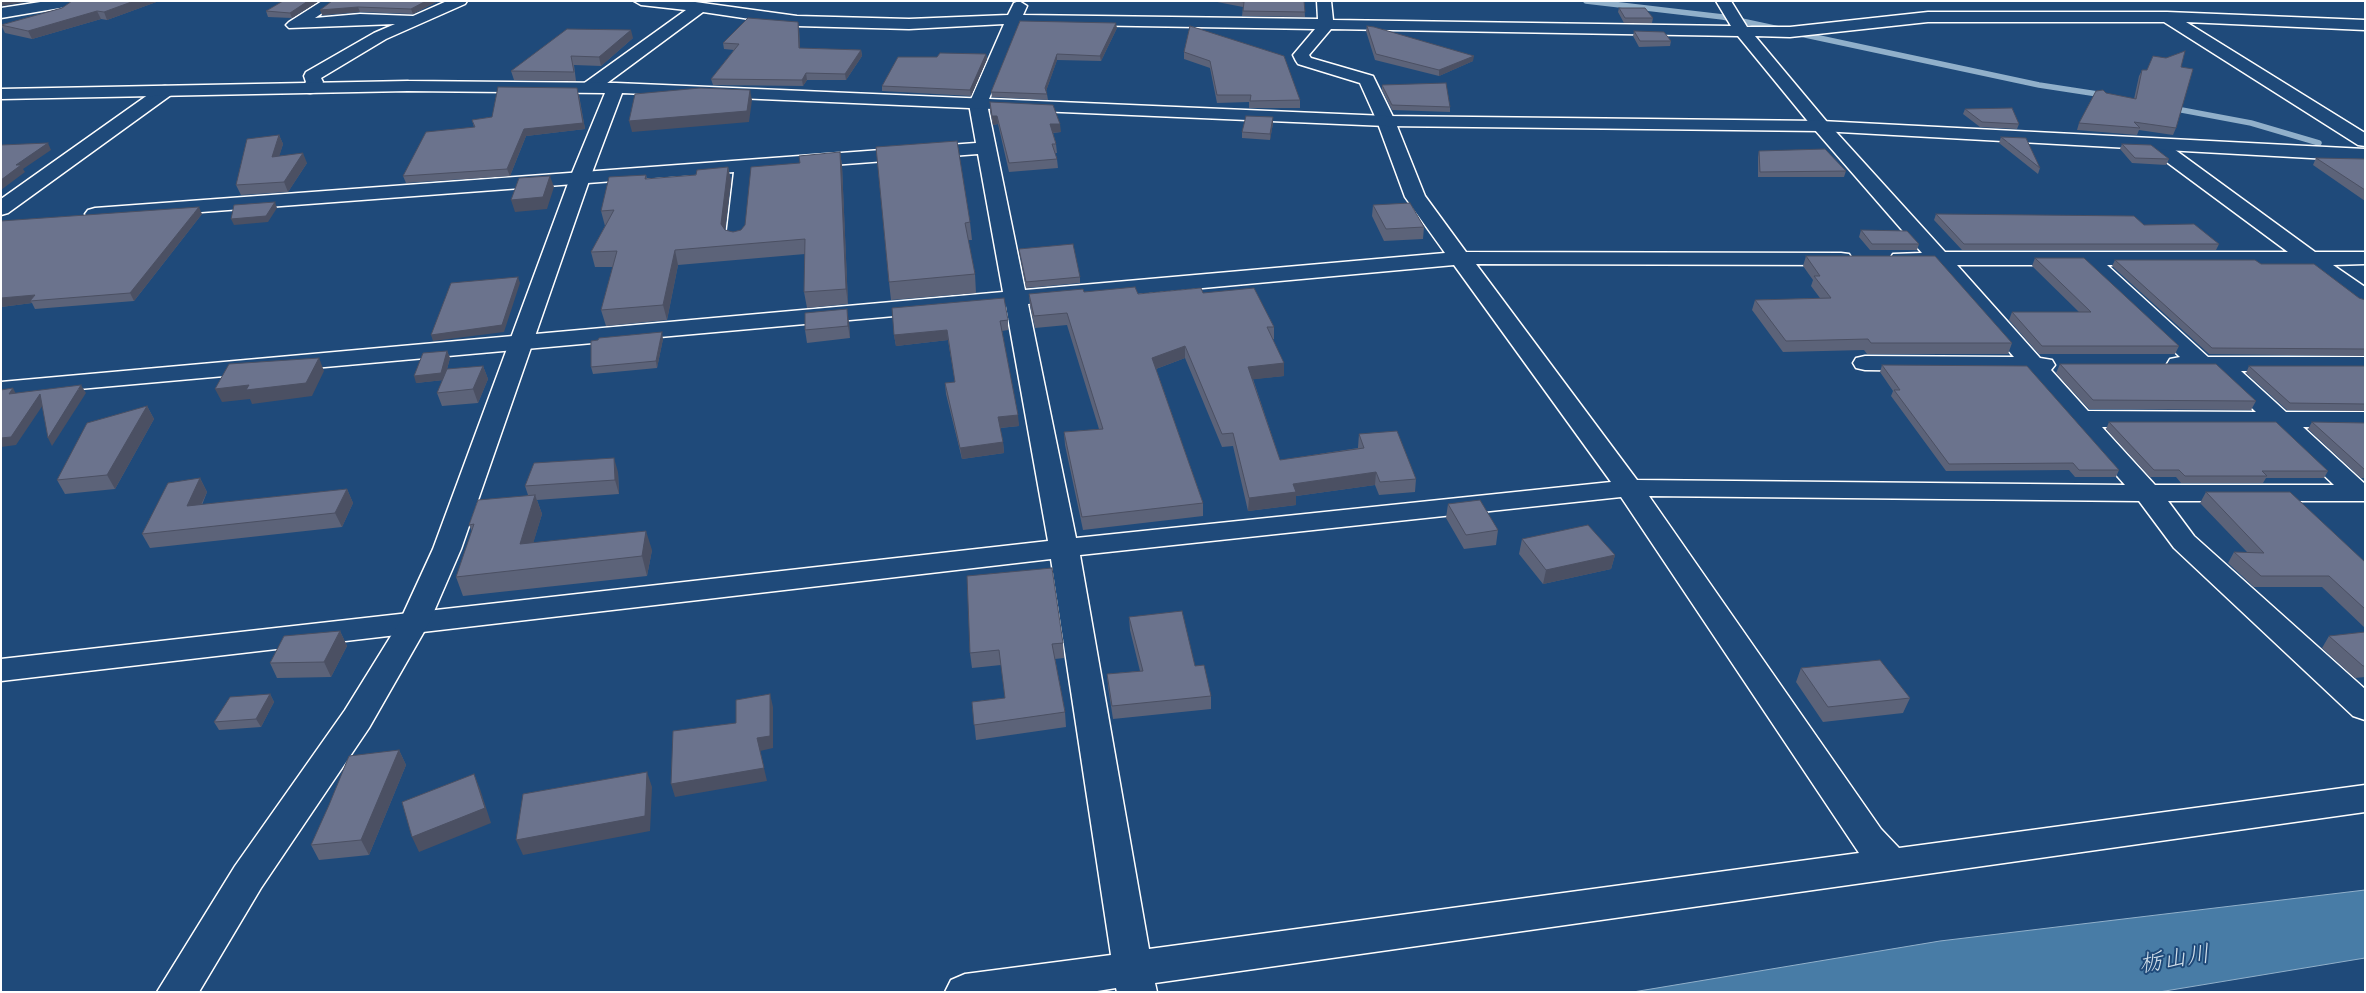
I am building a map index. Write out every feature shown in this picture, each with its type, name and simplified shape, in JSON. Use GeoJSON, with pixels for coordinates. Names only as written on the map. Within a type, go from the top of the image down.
{"type":"FeatureCollection","features":[{"type":"Feature","properties":{"kind":"main road"},"geometry":{"type":"LineString","coordinates":[[333,1],[294,25],[360,19],[420,19]]}},
{"type":"Feature","properties":{"kind":"main road"},"geometry":{"type":"LineString","coordinates":[[310,88],[315,82],[312,76],[380,36],[460,1]]}},
{"type":"Feature","properties":{"kind":"main road"},"geometry":{"type":"LineString","coordinates":[[641,1],[806,21],[909,24],[1014,19],[1790,32],[1928,17],[2167,17],[2365,25]]}},
{"type":"Feature","properties":{"kind":"main road"},"geometry":{"type":"LineString","coordinates":[[1021,1],[978,104],[1064,548],[1135,979]]}},
{"type":"Feature","properties":{"kind":"main road"},"geometry":{"type":"LineString","coordinates":[[1324,1],[1326,24],[1301,55],[1304,61],[1367,80],[1386,120],[1415,197],[1462,258],[1628,488],[1868,839],[1890,863]]}},
{"type":"Feature","properties":{"kind":"main road"},"geometry":{"type":"LineString","coordinates":[[1723,1],[1742,30],[1821,126],[2148,493],[2184,542],[2365,708]]}},
{"type":"Feature","properties":{"kind":"main road"},"geometry":{"type":"LineString","coordinates":[[2142,1],[2365,141]]}},
{"type":"Feature","properties":{"kind":"main road"},"geometry":{"type":"LineString","coordinates":[[1,13],[76,2]]}},
{"type":"Feature","properties":{"kind":"main road"},"geometry":{"type":"LineString","coordinates":[[1,27],[60,11],[76,2]]}},
{"type":"Feature","properties":{"kind":"main road"},"geometry":{"type":"LineString","coordinates":[[589,88],[700,7]]}},
{"type":"Feature","properties":{"kind":"main road"},"geometry":{"type":"LineString","coordinates":[[1,94],[310,88],[616,88],[1386,120],[1821,126],[2365,155]]}},
{"type":"Feature","properties":{"kind":"main road"},"geometry":{"type":"LineString","coordinates":[[177,992],[248,877],[356,719],[414,623],[447,549],[523,342],[580,178],[616,88]]}},
{"type":"Feature","properties":{"kind":"main road"},"geometry":{"type":"LineString","coordinates":[[1,209],[165,91]]}},
{"type":"Feature","properties":{"kind":"main road"},"geometry":{"type":"LineString","coordinates":[[2156,145],[2365,298]]}},
{"type":"Feature","properties":{"kind":"main road"},"geometry":{"type":"LineString","coordinates":[[80,215],[987,148]]}},
{"type":"Feature","properties":{"kind":"main road"},"geometry":{"type":"LineString","coordinates":[[736,239],[744,166]]}},
{"type":"Feature","properties":{"kind":"main road"},"geometry":{"type":"LineString","coordinates":[[1,389],[1017,300],[1462,258],[2365,258]]}},
{"type":"Feature","properties":{"kind":"main road"},"geometry":{"type":"LineString","coordinates":[[2088,259],[2279,420],[2362,493]]}},
{"type":"Feature","properties":{"kind":"main road"},"geometry":{"type":"LineString","coordinates":[[1865,363],[2062,365]]}},
{"type":"Feature","properties":{"kind":"main road"},"geometry":{"type":"LineString","coordinates":[[2152,364],[2365,364]]}},
{"type":"Feature","properties":{"kind":"main road"},"geometry":{"type":"LineString","coordinates":[[2081,419],[2365,420]]}},
{"type":"Feature","properties":{"kind":"main road"},"geometry":{"type":"LineString","coordinates":[[1,670],[1064,548],[1628,488],[2362,493]]}},
{"type":"Feature","properties":{"kind":"main road"},"geometry":{"type":"LineString","coordinates":[[965,992],[1135,979],[1890,863],[2365,798]]}},
{"type":"Feature","properties":{"kind":"water","name":"栃山川"},"geometry":{"type":"Polygon","coordinates":[[[2365,890],[2365,958],[2159,992],[1633,992],[1940,941],[2365,890]]]}},
{"type":"Feature","properties":{"kind":"building"},"geometry":{"type":"Polygon","coordinates":[[[72,1],[134,1],[104,12],[97,11],[28,31],[1,25],[62,8],[72,1]]]}},
{"type":"Feature","properties":{"kind":"building"},"geometry":{"type":"Polygon","coordinates":[[[283,1],[308,1],[290,13],[266,11],[283,1]]]}},
{"type":"Feature","properties":{"kind":"building"},"geometry":{"type":"Polygon","coordinates":[[[332,1],[426,1],[411,9],[358,7],[320,10],[332,1]]]}},
{"type":"Feature","properties":{"kind":"building"},"geometry":{"type":"Polygon","coordinates":[[[1238,1],[1304,1],[1305,12],[1243,11],[1244,2],[1238,1]]]}},
{"type":"Feature","properties":{"kind":"building"},"geometry":{"type":"Polygon","coordinates":[[[1619,8],[1645,8],[1653,18],[1625,18],[1619,8]]]}},
{"type":"Feature","properties":{"kind":"building"},"geometry":{"type":"Polygon","coordinates":[[[748,18],[798,22],[799,48],[861,50],[845,74],[806,73],[802,80],[711,79],[739,44],[723,43],[748,18]]]}},
{"type":"Feature","properties":{"kind":"building"},"geometry":{"type":"Polygon","coordinates":[[[1020,21],[1116,23],[1100,56],[1057,54],[1045,88],[1047,94],[991,92],[1020,21]]]}},
{"type":"Feature","properties":{"kind":"building"},"geometry":{"type":"Polygon","coordinates":[[[1190,26],[1284,56],[1300,100],[1250,101],[1251,95],[1217,95],[1210,61],[1184,52],[1190,26]]]}},
{"type":"Feature","properties":{"kind":"building"},"geometry":{"type":"Polygon","coordinates":[[[1367,26],[1474,56],[1439,70],[1376,54],[1367,26]]]}},
{"type":"Feature","properties":{"kind":"building"},"geometry":{"type":"Polygon","coordinates":[[[567,29],[631,30],[599,57],[571,56],[574,72],[511,71],[567,29]]]}},
{"type":"Feature","properties":{"kind":"building"},"geometry":{"type":"Polygon","coordinates":[[[1634,31],[1664,32],[1671,41],[1640,41],[1634,31]]]}},
{"type":"Feature","properties":{"kind":"building"},"geometry":{"type":"Polygon","coordinates":[[[2185,51],[2181,67],[2193,69],[2176,128],[2134,122],[2140,128],[2079,123],[2096,91],[2103,90],[2106,93],[2136,99],[2142,70],[2147,70],[2153,56],[2166,58],[2185,51]]]}},
{"type":"Feature","properties":{"kind":"building"},"geometry":{"type":"Polygon","coordinates":[[[940,53],[986,54],[970,90],[882,86],[898,57],[937,57],[940,53]]]}},
{"type":"Feature","properties":{"kind":"building"},"geometry":{"type":"Polygon","coordinates":[[[1446,83],[1450,107],[1392,105],[1382,85],[1446,83]]]}},
{"type":"Feature","properties":{"kind":"building"},"geometry":{"type":"Polygon","coordinates":[[[498,87],[577,88],[583,123],[524,129],[507,169],[403,176],[426,132],[475,127],[472,120],[492,117],[498,87]]]}},
{"type":"Feature","properties":{"kind":"building"},"geometry":{"type":"Polygon","coordinates":[[[700,88],[750,90],[747,111],[629,121],[635,94],[700,88]]]}},
{"type":"Feature","properties":{"kind":"building"},"geometry":{"type":"Polygon","coordinates":[[[990,102],[1053,105],[1060,124],[1050,124],[1056,144],[1052,144],[1057,159],[1009,163],[997,116],[992,116],[990,102]]]}},
{"type":"Feature","properties":{"kind":"building"},"geometry":{"type":"Polygon","coordinates":[[[2012,108],[2019,124],[1982,122],[1965,109],[2012,108]]]}},
{"type":"Feature","properties":{"kind":"building"},"geometry":{"type":"Polygon","coordinates":[[[1246,116],[1273,117],[1270,134],[1242,132],[1246,116]]]}},
{"type":"Feature","properties":{"kind":"building"},"geometry":{"type":"Polygon","coordinates":[[[279,135],[272,157],[303,153],[284,182],[236,185],[247,139],[279,135]]]}},
{"type":"Feature","properties":{"kind":"building"},"geometry":{"type":"Polygon","coordinates":[[[2001,137],[2026,138],[2040,168],[2001,137]]]}},
{"type":"Feature","properties":{"kind":"building"},"geometry":{"type":"Polygon","coordinates":[[[957,141],[970,222],[965,223],[975,274],[889,282],[876,147],[957,141]]]}},
{"type":"Feature","properties":{"kind":"building"},"geometry":{"type":"Polygon","coordinates":[[[48,143],[16,165],[21,165],[1,180],[1,145],[48,143]]]}},
{"type":"Feature","properties":{"kind":"building"},"geometry":{"type":"Polygon","coordinates":[[[2122,144],[2151,145],[2169,159],[2135,158],[2122,144]]]}},
{"type":"Feature","properties":{"kind":"building"},"geometry":{"type":"Polygon","coordinates":[[[1825,149],[1846,171],[1760,172],[1759,151],[1825,149]]]}},
{"type":"Feature","properties":{"kind":"building"},"geometry":{"type":"Polygon","coordinates":[[[840,152],[846,289],[804,292],[805,239],[675,250],[663,305],[601,310],[617,251],[591,252],[614,210],[601,211],[609,177],[646,175],[645,179],[696,175],[697,170],[728,167],[721,224],[725,230],[733,232],[741,230],[745,225],[751,167],[800,163],[799,156],[840,152]]]}},
{"type":"Feature","properties":{"kind":"building"},"geometry":{"type":"Polygon","coordinates":[[[2316,158],[2365,159],[2365,190],[2316,158]]]}},
{"type":"Feature","properties":{"kind":"building"},"geometry":{"type":"Polygon","coordinates":[[[550,176],[543,197],[511,200],[519,178],[550,176]]]}},
{"type":"Feature","properties":{"kind":"building"},"geometry":{"type":"Polygon","coordinates":[[[275,202],[266,216],[231,219],[234,205],[275,202]]]}},
{"type":"Feature","properties":{"kind":"building"},"geometry":{"type":"Polygon","coordinates":[[[1410,203],[1424,227],[1386,229],[1373,205],[1410,203]]]}},
{"type":"Feature","properties":{"kind":"building"},"geometry":{"type":"Polygon","coordinates":[[[199,207],[130,293],[30,301],[35,295],[1,298],[1,221],[199,207]]]}},
{"type":"Feature","properties":{"kind":"building"},"geometry":{"type":"Polygon","coordinates":[[[1936,214],[2134,216],[2144,225],[2194,224],[2219,244],[1964,244],[1936,214]]]}},
{"type":"Feature","properties":{"kind":"building"},"geometry":{"type":"Polygon","coordinates":[[[1861,230],[1907,231],[1919,244],[1872,244],[1861,230]]]}},
{"type":"Feature","properties":{"kind":"building"},"geometry":{"type":"Polygon","coordinates":[[[1073,244],[1080,277],[1026,282],[1019,249],[1073,244]]]}},
{"type":"Feature","properties":{"kind":"building"},"geometry":{"type":"Polygon","coordinates":[[[1806,256],[1935,256],[2012,343],[1871,343],[1868,339],[1786,341],[1755,300],[1831,298],[1814,276],[1820,276],[1806,256]]]}},
{"type":"Feature","properties":{"kind":"building"},"geometry":{"type":"Polygon","coordinates":[[[2035,258],[2084,258],[2179,346],[2042,346],[2012,312],[2091,312],[2035,258]]]}},
{"type":"Feature","properties":{"kind":"building"},"geometry":{"type":"Polygon","coordinates":[[[2115,260],[2255,260],[2261,264],[2314,264],[2359,298],[2365,300],[2365,349],[2212,348],[2115,260]]]}},
{"type":"Feature","properties":{"kind":"building"},"geometry":{"type":"Polygon","coordinates":[[[518,277],[502,325],[431,335],[451,283],[518,277]]]}},
{"type":"Feature","properties":{"kind":"building"},"geometry":{"type":"Polygon","coordinates":[[[1135,287],[1138,294],[1201,288],[1203,293],[1254,288],[1274,327],[1267,327],[1284,363],[1248,367],[1280,460],[1364,448],[1359,434],[1397,431],[1416,479],[1380,482],[1376,472],[1293,484],[1296,492],[1249,498],[1233,433],[1222,434],[1185,346],[1152,358],[1203,503],[1082,517],[1064,432],[1103,429],[1067,313],[1034,316],[1029,294],[1083,289],[1084,292],[1135,287]]]}},
{"type":"Feature","properties":{"kind":"building"},"geometry":{"type":"Polygon","coordinates":[[[1004,298],[1008,320],[1000,321],[1018,415],[998,417],[1003,442],[960,448],[945,383],[955,382],[947,330],[894,335],[892,308],[1004,298]]]}},
{"type":"Feature","properties":{"kind":"building"},"geometry":{"type":"Polygon","coordinates":[[[847,309],[848,326],[805,330],[805,313],[847,309]]]}},
{"type":"Feature","properties":{"kind":"building"},"geometry":{"type":"Polygon","coordinates":[[[662,332],[656,361],[591,367],[591,341],[598,340],[599,338],[662,332]]]}},
{"type":"Feature","properties":{"kind":"building"},"geometry":{"type":"Polygon","coordinates":[[[447,351],[441,373],[414,376],[423,353],[447,351]]]}},
{"type":"Feature","properties":{"kind":"building"},"geometry":{"type":"Polygon","coordinates":[[[319,358],[306,383],[246,390],[249,385],[215,389],[229,364],[319,358]]]}},
{"type":"Feature","properties":{"kind":"building"},"geometry":{"type":"Polygon","coordinates":[[[2060,364],[2216,364],[2256,401],[2093,400],[2060,364]]]}},
{"type":"Feature","properties":{"kind":"building"},"geometry":{"type":"Polygon","coordinates":[[[1882,365],[2027,366],[2119,470],[2079,470],[2073,463],[1949,464],[1894,390],[1900,390],[1882,365]]]}},
{"type":"Feature","properties":{"kind":"building"},"geometry":{"type":"Polygon","coordinates":[[[483,366],[473,389],[437,393],[447,369],[483,366]]]}},
{"type":"Feature","properties":{"kind":"building"},"geometry":{"type":"Polygon","coordinates":[[[2249,366],[2365,366],[2365,404],[2290,403],[2249,366]]]}},
{"type":"Feature","properties":{"kind":"building"},"geometry":{"type":"Polygon","coordinates":[[[81,385],[48,438],[40,394],[11,437],[1,438],[1,390],[13,388],[9,394],[81,385]]]}},
{"type":"Feature","properties":{"kind":"building"},"geometry":{"type":"Polygon","coordinates":[[[147,406],[107,475],[57,480],[87,423],[147,406]]]}},
{"type":"Feature","properties":{"kind":"building"},"geometry":{"type":"Polygon","coordinates":[[[2109,422],[2276,422],[2328,471],[2262,471],[2267,476],[2185,476],[2179,470],[2154,470],[2109,422]]]}},
{"type":"Feature","properties":{"kind":"building"},"geometry":{"type":"Polygon","coordinates":[[[2312,422],[2365,423],[2365,470],[2312,422]]]}},
{"type":"Feature","properties":{"kind":"building"},"geometry":{"type":"Polygon","coordinates":[[[614,458],[615,480],[525,486],[534,463],[614,458]]]}},
{"type":"Feature","properties":{"kind":"building"},"geometry":{"type":"Polygon","coordinates":[[[200,478],[187,506],[347,489],[335,513],[142,534],[168,483],[200,478]]]}},
{"type":"Feature","properties":{"kind":"building"},"geometry":{"type":"Polygon","coordinates":[[[2206,492],[2290,492],[2365,562],[2365,609],[2329,576],[2261,576],[2234,552],[2264,553],[2206,492]]]}},
{"type":"Feature","properties":{"kind":"building"},"geometry":{"type":"Polygon","coordinates":[[[535,495],[520,544],[646,531],[642,556],[456,577],[474,524],[469,525],[478,500],[535,495]]]}},
{"type":"Feature","properties":{"kind":"building"},"geometry":{"type":"Polygon","coordinates":[[[1480,500],[1498,530],[1466,535],[1448,504],[1480,500]]]}},
{"type":"Feature","properties":{"kind":"building"},"geometry":{"type":"Polygon","coordinates":[[[1588,525],[1615,555],[1546,570],[1522,539],[1588,525]]]}},
{"type":"Feature","properties":{"kind":"building"},"geometry":{"type":"Polygon","coordinates":[[[1052,568],[1063,643],[1052,644],[1065,712],[974,725],[972,702],[1005,698],[999,650],[970,653],[967,576],[1052,568]]]}},
{"type":"Feature","properties":{"kind":"building"},"geometry":{"type":"Polygon","coordinates":[[[1182,611],[1195,666],[1204,665],[1211,696],[1112,706],[1107,674],[1143,671],[1129,617],[1182,611]]]}},
{"type":"Feature","properties":{"kind":"building"},"geometry":{"type":"Polygon","coordinates":[[[340,631],[324,662],[270,663],[284,636],[340,631]]]}},
{"type":"Feature","properties":{"kind":"building"},"geometry":{"type":"Polygon","coordinates":[[[2365,632],[2365,666],[2329,636],[2365,632]]]}},
{"type":"Feature","properties":{"kind":"building"},"geometry":{"type":"Polygon","coordinates":[[[1880,660],[1910,698],[1828,707],[1801,668],[1880,660]]]}},
{"type":"Feature","properties":{"kind":"building"},"geometry":{"type":"Polygon","coordinates":[[[270,694],[256,719],[214,722],[230,697],[270,694]]]}},
{"type":"Feature","properties":{"kind":"building"},"geometry":{"type":"Polygon","coordinates":[[[770,694],[770,736],[757,738],[764,768],[671,784],[673,731],[736,723],[736,700],[770,694]]]}},
{"type":"Feature","properties":{"kind":"building"},"geometry":{"type":"Polygon","coordinates":[[[399,750],[361,840],[311,845],[349,756],[399,750]]]}},
{"type":"Feature","properties":{"kind":"building"},"geometry":{"type":"Polygon","coordinates":[[[647,772],[645,816],[516,840],[523,794],[647,772]]]}},
{"type":"Feature","properties":{"kind":"building"},"geometry":{"type":"Polygon","coordinates":[[[474,774],[485,808],[412,837],[402,802],[474,774]]]}},
{"type":"Feature","properties":{"kind":"waterway"},"geometry":{"type":"LineString","coordinates":[[1586,1],[1723,17],[1779,29]]}},
{"type":"Feature","properties":{"kind":"waterway"},"geometry":{"type":"LineString","coordinates":[[1796,33],[2039,85],[2104,95]]}},
{"type":"Feature","properties":{"kind":"waterway"},"geometry":{"type":"LineString","coordinates":[[2171,108],[2251,123],[2319,143]]}}]}
